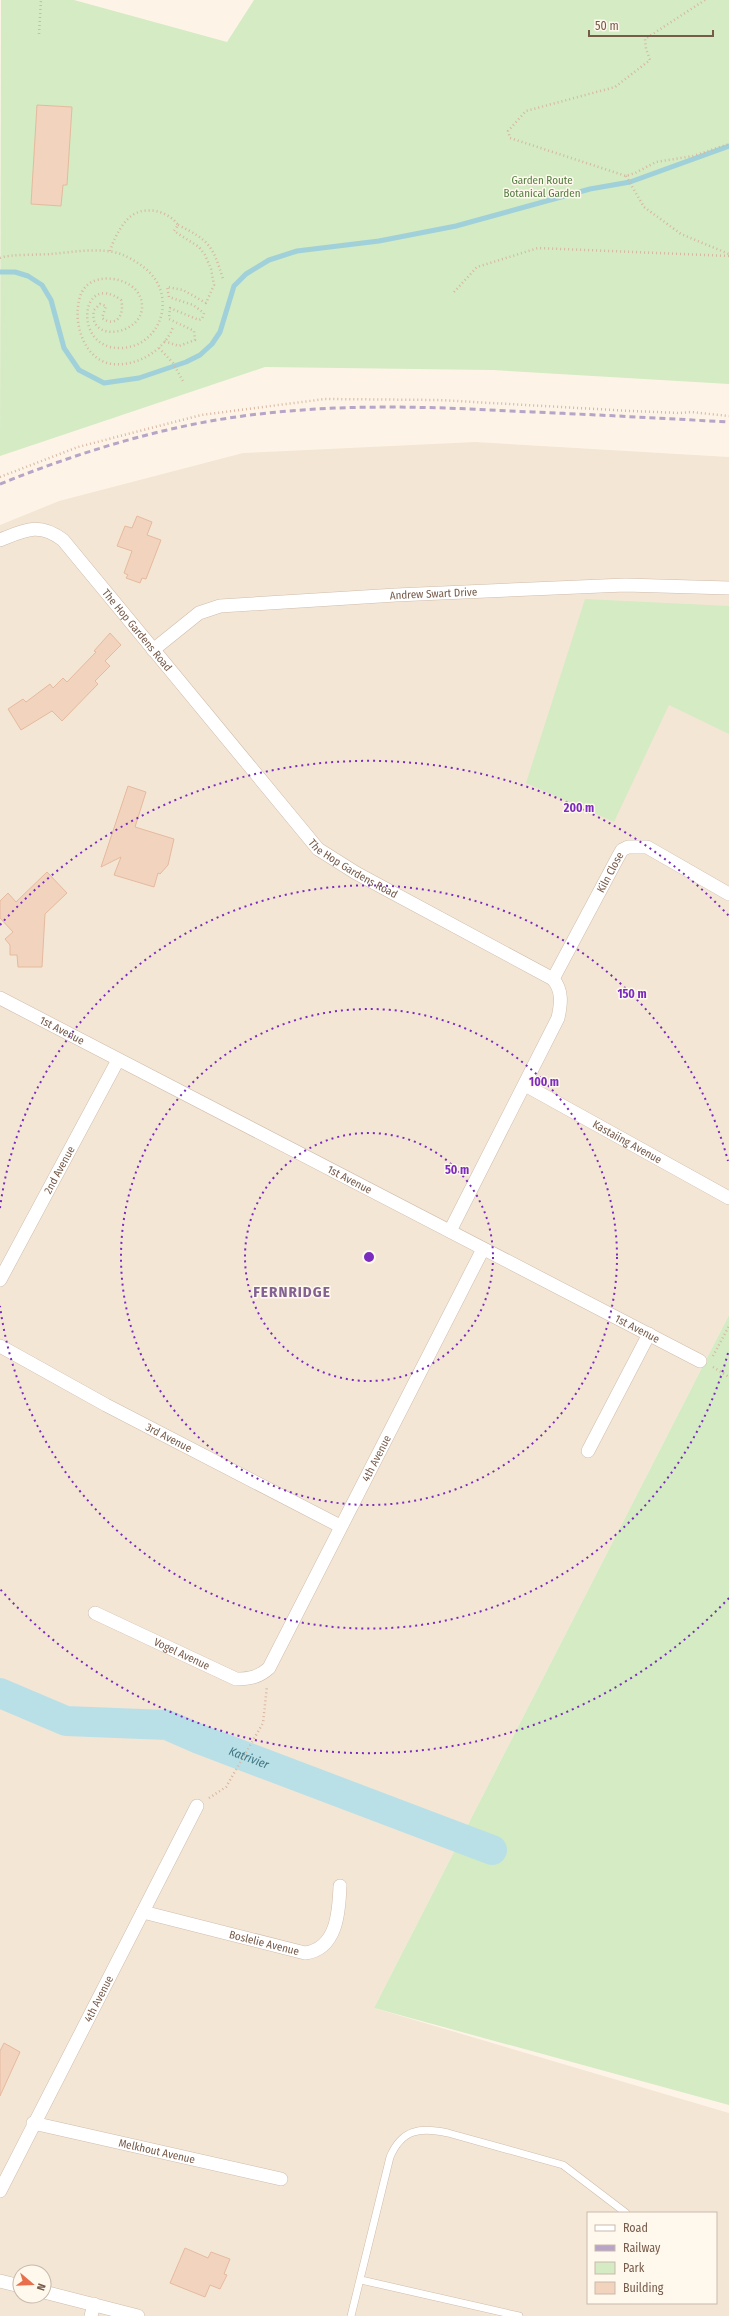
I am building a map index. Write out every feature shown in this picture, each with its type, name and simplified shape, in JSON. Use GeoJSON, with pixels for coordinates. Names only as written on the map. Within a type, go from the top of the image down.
{"type":"FeatureCollection","features":[{"type":"Feature","properties":{"kind":"street","name":"The Hop Gardens Road"},"geometry":{"type":"LineString","coordinates":[[0,540],[35,528],[55,533],[63,540],[318,849],[356,873],[553,979]]}},
{"type":"Feature","properties":{"kind":"street","name":"Andrew Swart Drive"},"geometry":{"type":"LineString","coordinates":[[153,650],[199,613],[220,606],[396,595],[625,585],[729,588]]}},
{"type":"Feature","properties":{"kind":"street","name":"Kiln Close"},"geometry":{"type":"LineString","coordinates":[[553,979],[618,857],[622,850],[628,847],[647,847],[729,894]]}},
{"type":"Feature","properties":{"kind":"street"},"geometry":{"type":"LineString","coordinates":[[450,1231],[558,1018],[561,1003],[560,991],[553,979]]}},
{"type":"Feature","properties":{"kind":"street","name":"1st Avenue"},"geometry":{"type":"LineString","coordinates":[[0,998],[704,1362]]}},
{"type":"Feature","properties":{"kind":"street","name":"2nd Avenue"},"geometry":{"type":"LineString","coordinates":[[0,1280],[118,1060]]}},
{"type":"Feature","properties":{"kind":"street","name":"Kastaiing Avenue"},"geometry":{"type":"LineString","coordinates":[[525,1085],[729,1198]]}},
{"type":"Feature","properties":{"kind":"street","name":"4th Avenue"},"geometry":{"type":"LineString","coordinates":[[269,1668],[340,1526],[483,1249]]}},
{"type":"Feature","properties":{"kind":"street"},"geometry":{"type":"LineString","coordinates":[[588,1451],[649,1334]]}},
{"type":"Feature","properties":{"kind":"street","name":"3rd Avenue"},"geometry":{"type":"LineString","coordinates":[[0,1346],[106,1405],[340,1526]]}},
{"type":"Feature","properties":{"kind":"street","name":"Vogel Avenue"},"geometry":{"type":"LineString","coordinates":[[95,1613],[236,1679],[254,1678],[261,1675],[269,1668]]}},
{"type":"Feature","properties":{"kind":"street","name":"4th Avenue"},"geometry":{"type":"LineString","coordinates":[[0,2191],[33,2123],[197,1806]]}},
{"type":"Feature","properties":{"kind":"street","name":"Boslelie Avenue"},"geometry":{"type":"LineString","coordinates":[[143,1912],[305,1953],[317,1950],[332,1932],[338,1912],[340,1886]]}},
{"type":"Feature","properties":{"kind":"street","name":"Melkhout Avenue"},"geometry":{"type":"LineString","coordinates":[[33,2123],[281,2179]]}},
{"type":"Feature","properties":{"kind":"street"},"geometry":{"type":"LineString","coordinates":[[0,2281],[12,2284]]}},
{"type":"Feature","properties":{"kind":"street"},"geometry":{"type":"LineString","coordinates":[[52,2295],[92,2310],[138,2316]]}},
{"type":"Feature","properties":{"kind":"lane"},"geometry":{"type":"LineString","coordinates":[[352,2316],[390,2157],[398,2141],[403,2136],[418,2131],[434,2130],[556,2162],[580,2176],[625,2212]]}},
{"type":"Feature","properties":{"kind":"lane"},"geometry":{"type":"LineString","coordinates":[[361,2280],[518,2316]]}},
{"type":"Feature","properties":{"kind":"path"},"geometry":{"type":"LineString","coordinates":[[39,34],[41,0]]}},
{"type":"Feature","properties":{"kind":"path"},"geometry":{"type":"LineString","coordinates":[[705,0],[645,39],[646,49],[650,60],[615,87],[526,111],[508,131],[510,138],[626,176],[656,162],[693,156],[729,144]]}},
{"type":"Feature","properties":{"kind":"path"},"geometry":{"type":"LineString","coordinates":[[626,176],[635,189],[644,207],[681,234],[729,255]]}},
{"type":"Feature","properties":{"kind":"path"},"geometry":{"type":"LineString","coordinates":[[110,251],[113,242],[127,219],[138,212],[149,210],[160,211],[175,220],[178,225],[204,239],[209,244],[216,257],[223,279]]}},
{"type":"Feature","properties":{"kind":"path"},"geometry":{"type":"LineString","coordinates":[[164,341],[179,346],[195,340],[194,331],[169,319],[170,308],[199,320],[202,319],[204,313],[193,305],[169,297],[167,287],[183,290],[206,304],[214,285],[211,269],[205,254],[199,247],[174,231],[178,225]]}},
{"type":"Feature","properties":{"kind":"path"},"geometry":{"type":"LineString","coordinates":[[454,292],[477,267],[538,248],[729,255]]}},
{"type":"Feature","properties":{"kind":"path"},"geometry":{"type":"LineString","coordinates":[[0,258],[89,251],[110,251],[132,259],[154,278],[162,294],[161,318],[154,331],[136,344],[121,348],[103,344],[89,330],[86,317],[92,299],[98,294],[109,294],[121,300],[122,313],[117,320],[105,321],[102,318],[106,306],[104,305],[97,306],[94,310],[93,316],[98,327],[111,332],[131,327],[137,320],[142,305],[139,295],[131,286],[121,280],[109,278],[99,279],[84,289],[79,300],[77,313],[78,324],[85,345],[98,358],[112,364],[143,359],[159,348],[169,337],[173,328]]}},
{"type":"Feature","properties":{"kind":"path"},"geometry":{"type":"LineString","coordinates":[[159,348],[173,363],[174,368],[184,382]]}},
{"type":"Feature","properties":{"kind":"path"},"geometry":{"type":"LineString","coordinates":[[0,477],[78,447],[200,415],[325,399],[440,400],[638,412],[691,412],[729,416]]}},
{"type":"Feature","properties":{"kind":"path"},"geometry":{"type":"LineString","coordinates":[[729,1326],[704,1362],[729,1377]]}},
{"type":"Feature","properties":{"kind":"path"},"geometry":{"type":"LineString","coordinates":[[197,1806],[226,1787],[263,1723],[269,1668]]}},
{"type":"Feature","properties":{"kind":"shaded area"},"geometry":{"type":"Polygon","coordinates":[[[475,442],[729,457],[729,1315],[374,2008],[729,2113],[729,2316],[0,2316],[0,525],[59,501],[243,453],[475,442]]]}},
{"type":"Feature","properties":{"kind":"green space","name":"Garden Route Botanical Garden"},"geometry":{"type":"Polygon","coordinates":[[[1,0],[74,0],[227,42],[254,0],[729,0],[729,384],[493,370],[265,367],[0,456],[1,0]]]}},
{"type":"Feature","properties":{"kind":"green space"},"geometry":{"type":"Polygon","coordinates":[[[585,599],[729,606],[729,734],[669,705],[614,822],[526,783],[585,599]]]}},
{"type":"Feature","properties":{"kind":"green space"},"geometry":{"type":"Polygon","coordinates":[[[729,1315],[729,2105],[374,2008],[729,1315]]]}},
{"type":"Feature","properties":{"kind":"building"},"geometry":{"type":"Polygon","coordinates":[[[37,105],[72,107],[67,185],[63,185],[61,206],[31,204],[37,105]]]}},
{"type":"Feature","properties":{"kind":"building"},"geometry":{"type":"Polygon","coordinates":[[[137,516],[152,522],[147,535],[161,540],[146,579],[142,578],[140,583],[126,578],[128,575],[124,573],[132,551],[117,546],[125,526],[132,528],[137,516]]]}},
{"type":"Feature","properties":{"kind":"building"},"geometry":{"type":"Polygon","coordinates":[[[110,633],[121,645],[105,661],[110,666],[95,681],[98,684],[62,721],[52,711],[21,730],[8,709],[23,699],[26,702],[50,684],[53,688],[63,678],[67,682],[96,652],[94,651],[110,633]]]}},
{"type":"Feature","properties":{"kind":"building"},"geometry":{"type":"Polygon","coordinates":[[[128,786],[146,792],[135,827],[174,839],[168,865],[160,874],[158,873],[154,887],[114,875],[121,857],[101,867],[128,786]]]}},
{"type":"Feature","properties":{"kind":"building"},"geometry":{"type":"Polygon","coordinates":[[[47,872],[67,893],[45,914],[42,967],[18,967],[17,955],[10,955],[10,945],[5,939],[13,932],[0,918],[0,901],[8,893],[16,902],[47,872]]]}},
{"type":"Feature","properties":{"kind":"building"},"geometry":{"type":"Polygon","coordinates":[[[4,2043],[20,2052],[0,2096],[0,2051],[4,2043]]]}},
{"type":"Feature","properties":{"kind":"building"},"geometry":{"type":"Polygon","coordinates":[[[185,2248],[208,2258],[211,2252],[230,2259],[224,2274],[227,2275],[220,2289],[210,2285],[205,2297],[170,2283],[185,2248]]]}},
{"type":"Feature","properties":{"kind":"waterway"},"geometry":{"type":"LineString","coordinates":[[0,272],[15,272],[28,276],[42,285],[51,300],[64,348],[79,370],[104,383],[139,378],[186,362],[200,355],[212,344],[220,332],[234,286],[246,274],[269,260],[297,251],[379,241],[456,226],[590,189],[630,182],[729,146]]}},
{"type":"Feature","properties":{"kind":"waterway","name":"Katrivier"},"geometry":{"type":"LineString","coordinates":[[0,1693],[66,1721],[167,1725],[199,1739],[492,1850]]}},
{"type":"Feature","properties":{"kind":"railway"},"geometry":{"type":"LineString","coordinates":[[0,484],[59,462],[119,442],[150,434],[243,416],[310,409],[376,407],[477,409],[729,422]]}},
{"type":"Feature","properties":{"kind":"district","name":"FERNRIDGE"},"geometry":{"type":"Point","coordinates":[292,1292]}}]}
